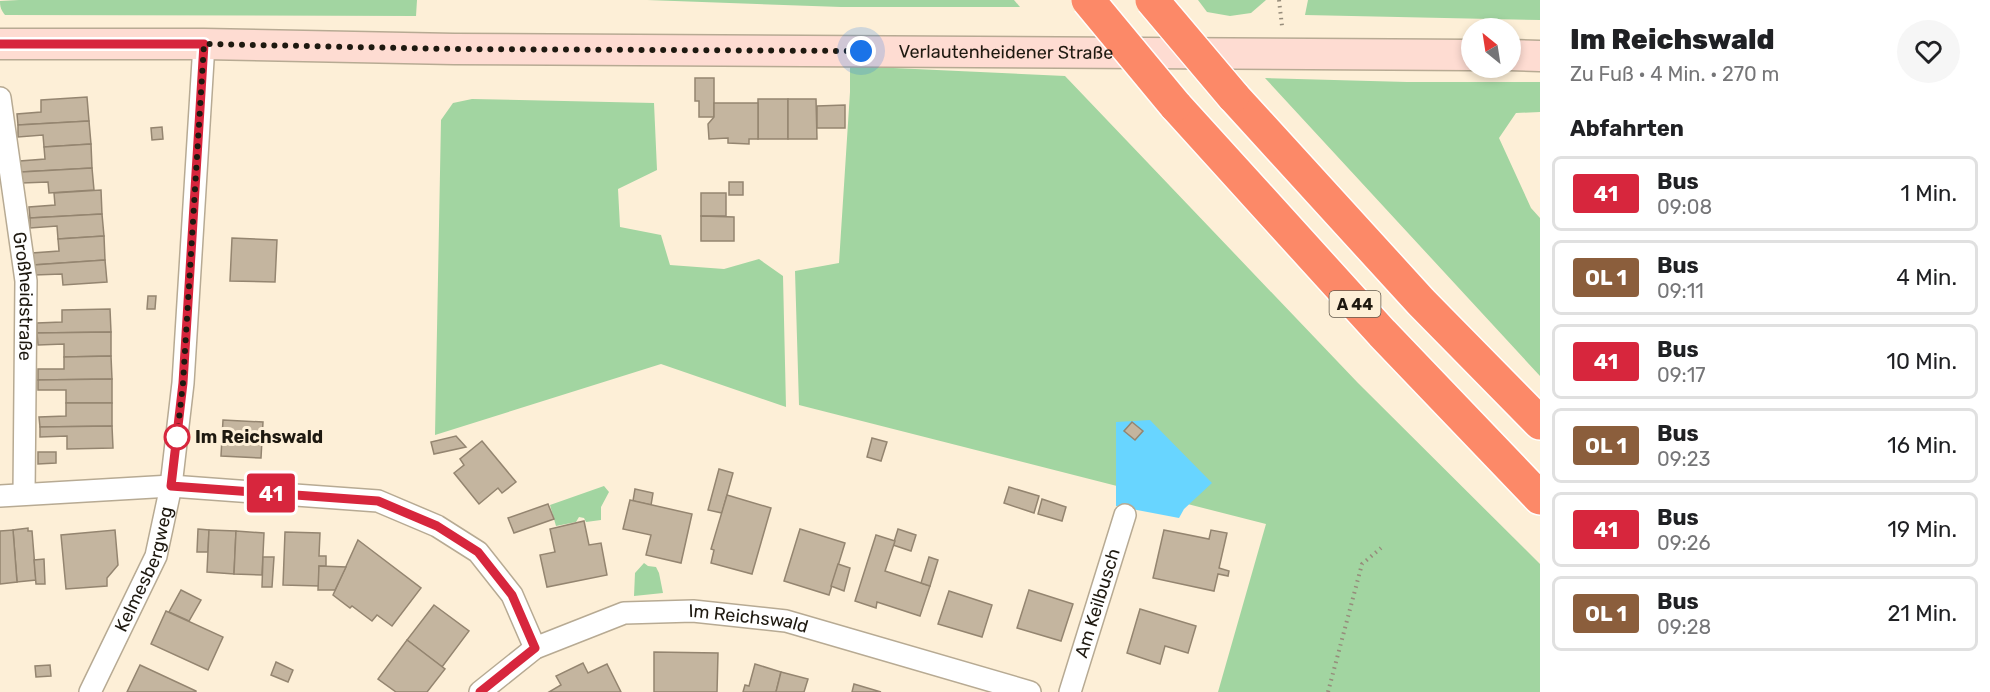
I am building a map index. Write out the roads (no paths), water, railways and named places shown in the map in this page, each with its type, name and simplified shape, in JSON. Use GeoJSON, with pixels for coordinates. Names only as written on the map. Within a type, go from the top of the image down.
{"type":"FeatureCollection","features":[{"type":"Feature","properties":{"kind":"highway","name":"A 44"},"geometry":{"type":"LineString","coordinates":[[1089,0],[1175,105],[1382,333],[1540,498]]}},
{"type":"Feature","properties":{"kind":"highway","name":"A 44"},"geometry":{"type":"LineString","coordinates":[[1152,0],[1233,96],[1421,302],[1540,423]]}},
{"type":"Feature","properties":{"kind":"main road","name":"Verlautenheidener Straße"},"geometry":{"type":"LineString","coordinates":[[0,44],[1461,55]]}},
{"type":"Feature","properties":{"kind":"main road"},"geometry":{"type":"LineString","coordinates":[[1521,55],[1540,56]]}},
{"type":"Feature","properties":{"kind":"street","name":"Kelmesbergweg"},"geometry":{"type":"LineString","coordinates":[[90,692],[156,555],[171,486],[183,383],[204,44]]}},
{"type":"Feature","properties":{"kind":"street","name":"Großheidstraße"},"geometry":{"type":"LineString","coordinates":[[0,98],[26,281],[24,494]]}},
{"type":"Feature","properties":{"kind":"street"},"geometry":{"type":"LineString","coordinates":[[0,496],[171,486],[378,501],[437,526],[478,552],[512,595],[535,648]]}},
{"type":"Feature","properties":{"kind":"street","name":"Am Keilbusch"},"geometry":{"type":"LineString","coordinates":[[1070,692],[1125,515]]}},
{"type":"Feature","properties":{"kind":"street","name":"Im Reichswald"},"geometry":{"type":"LineString","coordinates":[[480,692],[535,648],[624,613],[693,611],[786,621],[1030,692]]}},
{"type":"Feature","properties":{"kind":"water"},"geometry":{"type":"Polygon","coordinates":[[[1150,420],[1212,483],[1184,509],[1179,518],[1116,506],[1116,422],[1150,420]]]}},
{"type":"Feature","properties":{"kind":"place","name":"Im Reichswald"},"geometry":{"type":"Point","coordinates":[177,437]}}]}
